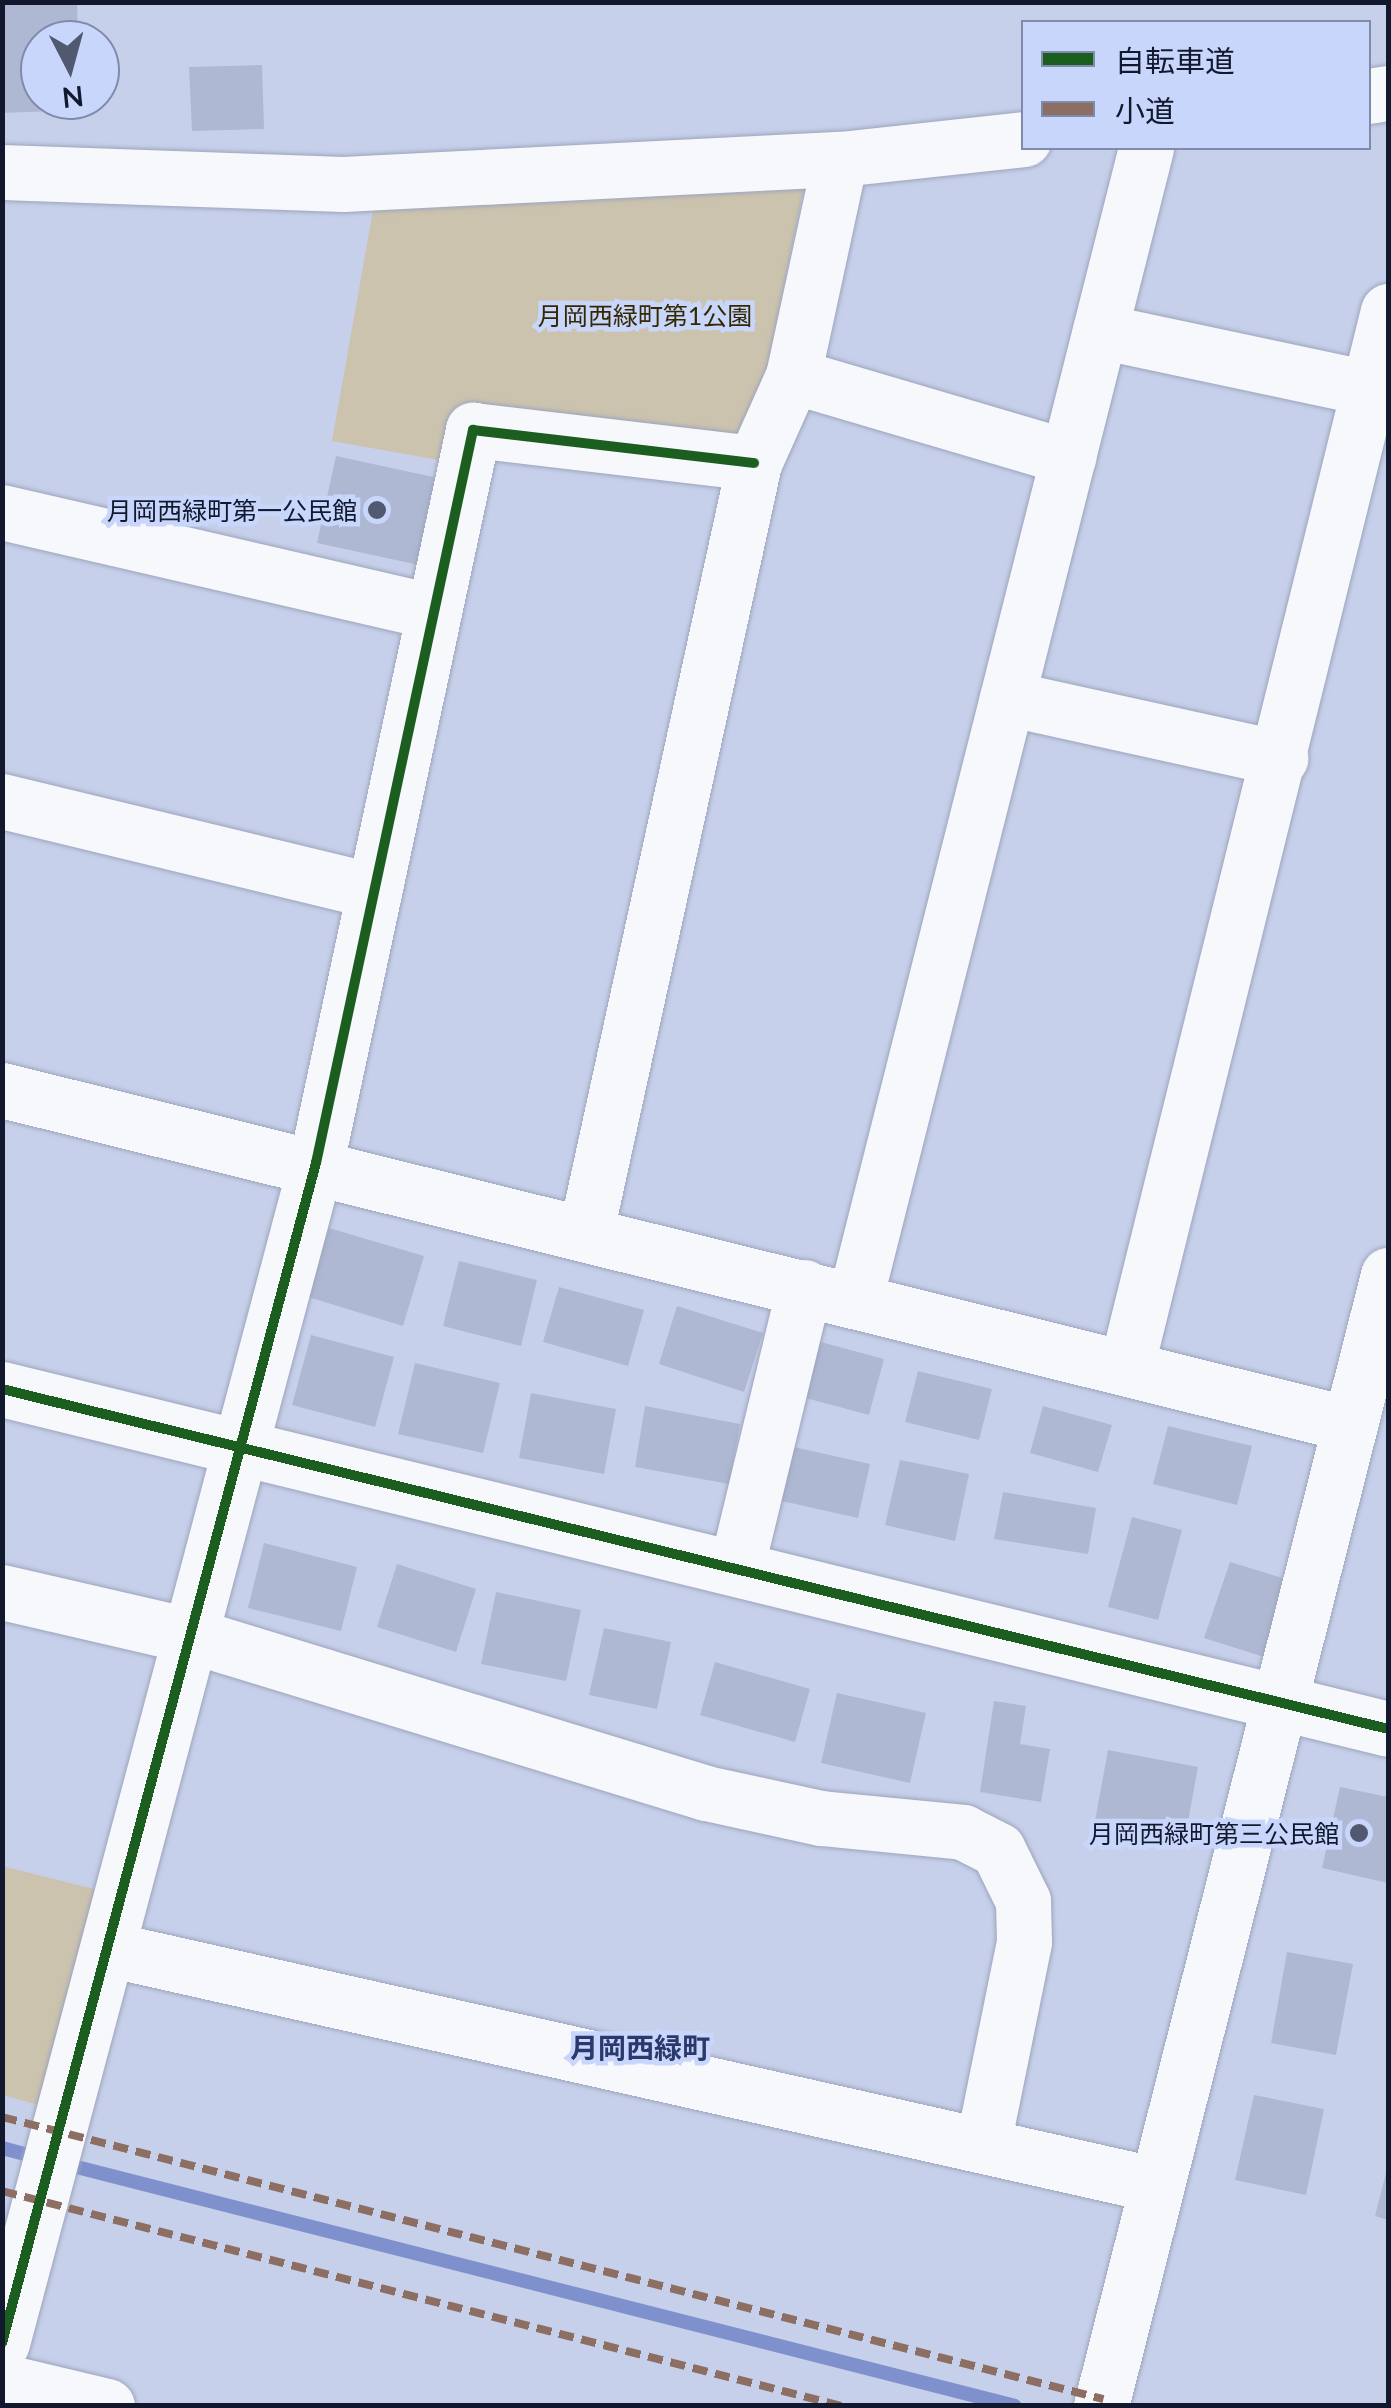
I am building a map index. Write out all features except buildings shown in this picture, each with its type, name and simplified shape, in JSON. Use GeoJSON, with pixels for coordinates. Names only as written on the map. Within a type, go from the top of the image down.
{"type":"FeatureCollection","features":[{"type":"Feature","properties":{"kind":"street"},"geometry":{"type":"LineString","coordinates":[[2,172],[343,184],[840,159],[1021,139]]}},
{"type":"Feature","properties":{"kind":"street"},"geometry":{"type":"LineString","coordinates":[[737,1565],[830,1293],[1007,698],[1145,150]]}},
{"type":"Feature","properties":{"kind":"street"},"geometry":{"type":"LineString","coordinates":[[586,1231],[754,463],[793,376],[840,159]]}},
{"type":"Feature","properties":{"kind":"street"},"geometry":{"type":"LineString","coordinates":[[1126,1368],[1280,758],[1364,387],[1388,311]]}},
{"type":"Feature","properties":{"kind":"street"},"geometry":{"type":"LineString","coordinates":[[1100,331],[1364,387]]}},
{"type":"Feature","properties":{"kind":"street"},"geometry":{"type":"LineString","coordinates":[[793,376],[1068,457]]}},
{"type":"Feature","properties":{"kind":"street"},"geometry":{"type":"LineString","coordinates":[[2,2343],[245,1442],[316,1163],[473,430],[754,463]]}},
{"type":"Feature","properties":{"kind":"street"},"geometry":{"type":"LineString","coordinates":[[2,512],[434,612]]}},
{"type":"Feature","properties":{"kind":"street"},"geometry":{"type":"LineString","coordinates":[[1007,698],[1280,758]]}},
{"type":"Feature","properties":{"kind":"street"},"geometry":{"type":"LineString","coordinates":[[2,801],[374,891]]}},
{"type":"Feature","properties":{"kind":"street"},"geometry":{"type":"LineString","coordinates":[[2,1090],[316,1163],[1350,1424]]}},
{"type":"Feature","properties":{"kind":"street"},"geometry":{"type":"LineString","coordinates":[[1101,2406],[1388,1275]]}},
{"type":"Feature","properties":{"kind":"street"},"geometry":{"type":"LineString","coordinates":[[2,1389],[245,1442],[1388,1729]]}},
{"type":"Feature","properties":{"kind":"street"},"geometry":{"type":"LineString","coordinates":[[2,1592],[193,1636],[706,1793],[821,1818],[962,1832],[998,1850],[1023,1902],[1024,1942],[984,2139]]}},
{"type":"Feature","properties":{"kind":"street"},"geometry":{"type":"LineString","coordinates":[[108,1949],[984,2139],[1156,2185]]}},
{"type":"Feature","properties":{"kind":"street"},"geometry":{"type":"LineString","coordinates":[[2,2382],[107,2406]]}},
{"type":"Feature","properties":{"kind":"green space","name":"月岡西緑町第1公園"},"geometry":{"type":"Polygon","coordinates":[[[806,177],[749,461],[468,417],[450,462],[332,441],[375,199],[806,177]]]}},
{"type":"Feature","properties":{"kind":"green space"},"geometry":{"type":"Polygon","coordinates":[[[2,1866],[118,1895],[56,2110],[3,2095],[2,1866]]]}},
{"type":"Feature","properties":{"kind":"waterway"},"geometry":{"type":"LineString","coordinates":[[2,2148],[40,2158]]}},
{"type":"Feature","properties":{"kind":"waterway"},"geometry":{"type":"LineString","coordinates":[[61,2163],[1015,2406]]}},
{"type":"Feature","properties":{"kind":"marked path"},"geometry":{"type":"LineString","coordinates":[[2,2117],[1103,2399]]}},
{"type":"Feature","properties":{"kind":"marked path"},"geometry":{"type":"LineString","coordinates":[[2,2191],[841,2406]]}},
{"type":"Feature","properties":{"kind":"cycle path"},"geometry":{"type":"LineString","coordinates":[[2,2343],[316,1163],[473,430],[754,463]]}},
{"type":"Feature","properties":{"kind":"cycle path"},"geometry":{"type":"LineString","coordinates":[[2,1389],[1388,1729]]}},
{"type":"Feature","properties":{"kind":"place","name":"月岡西緑町第一公民館"},"geometry":{"type":"Point","coordinates":[377,510]}},
{"type":"Feature","properties":{"kind":"place","name":"月岡西緑町第三公民館"},"geometry":{"type":"Point","coordinates":[1359,1833]}},
{"type":"Feature","properties":{"kind":"district","name":"月岡西緑町"},"geometry":{"type":"Point","coordinates":[640,2047]}}]}
